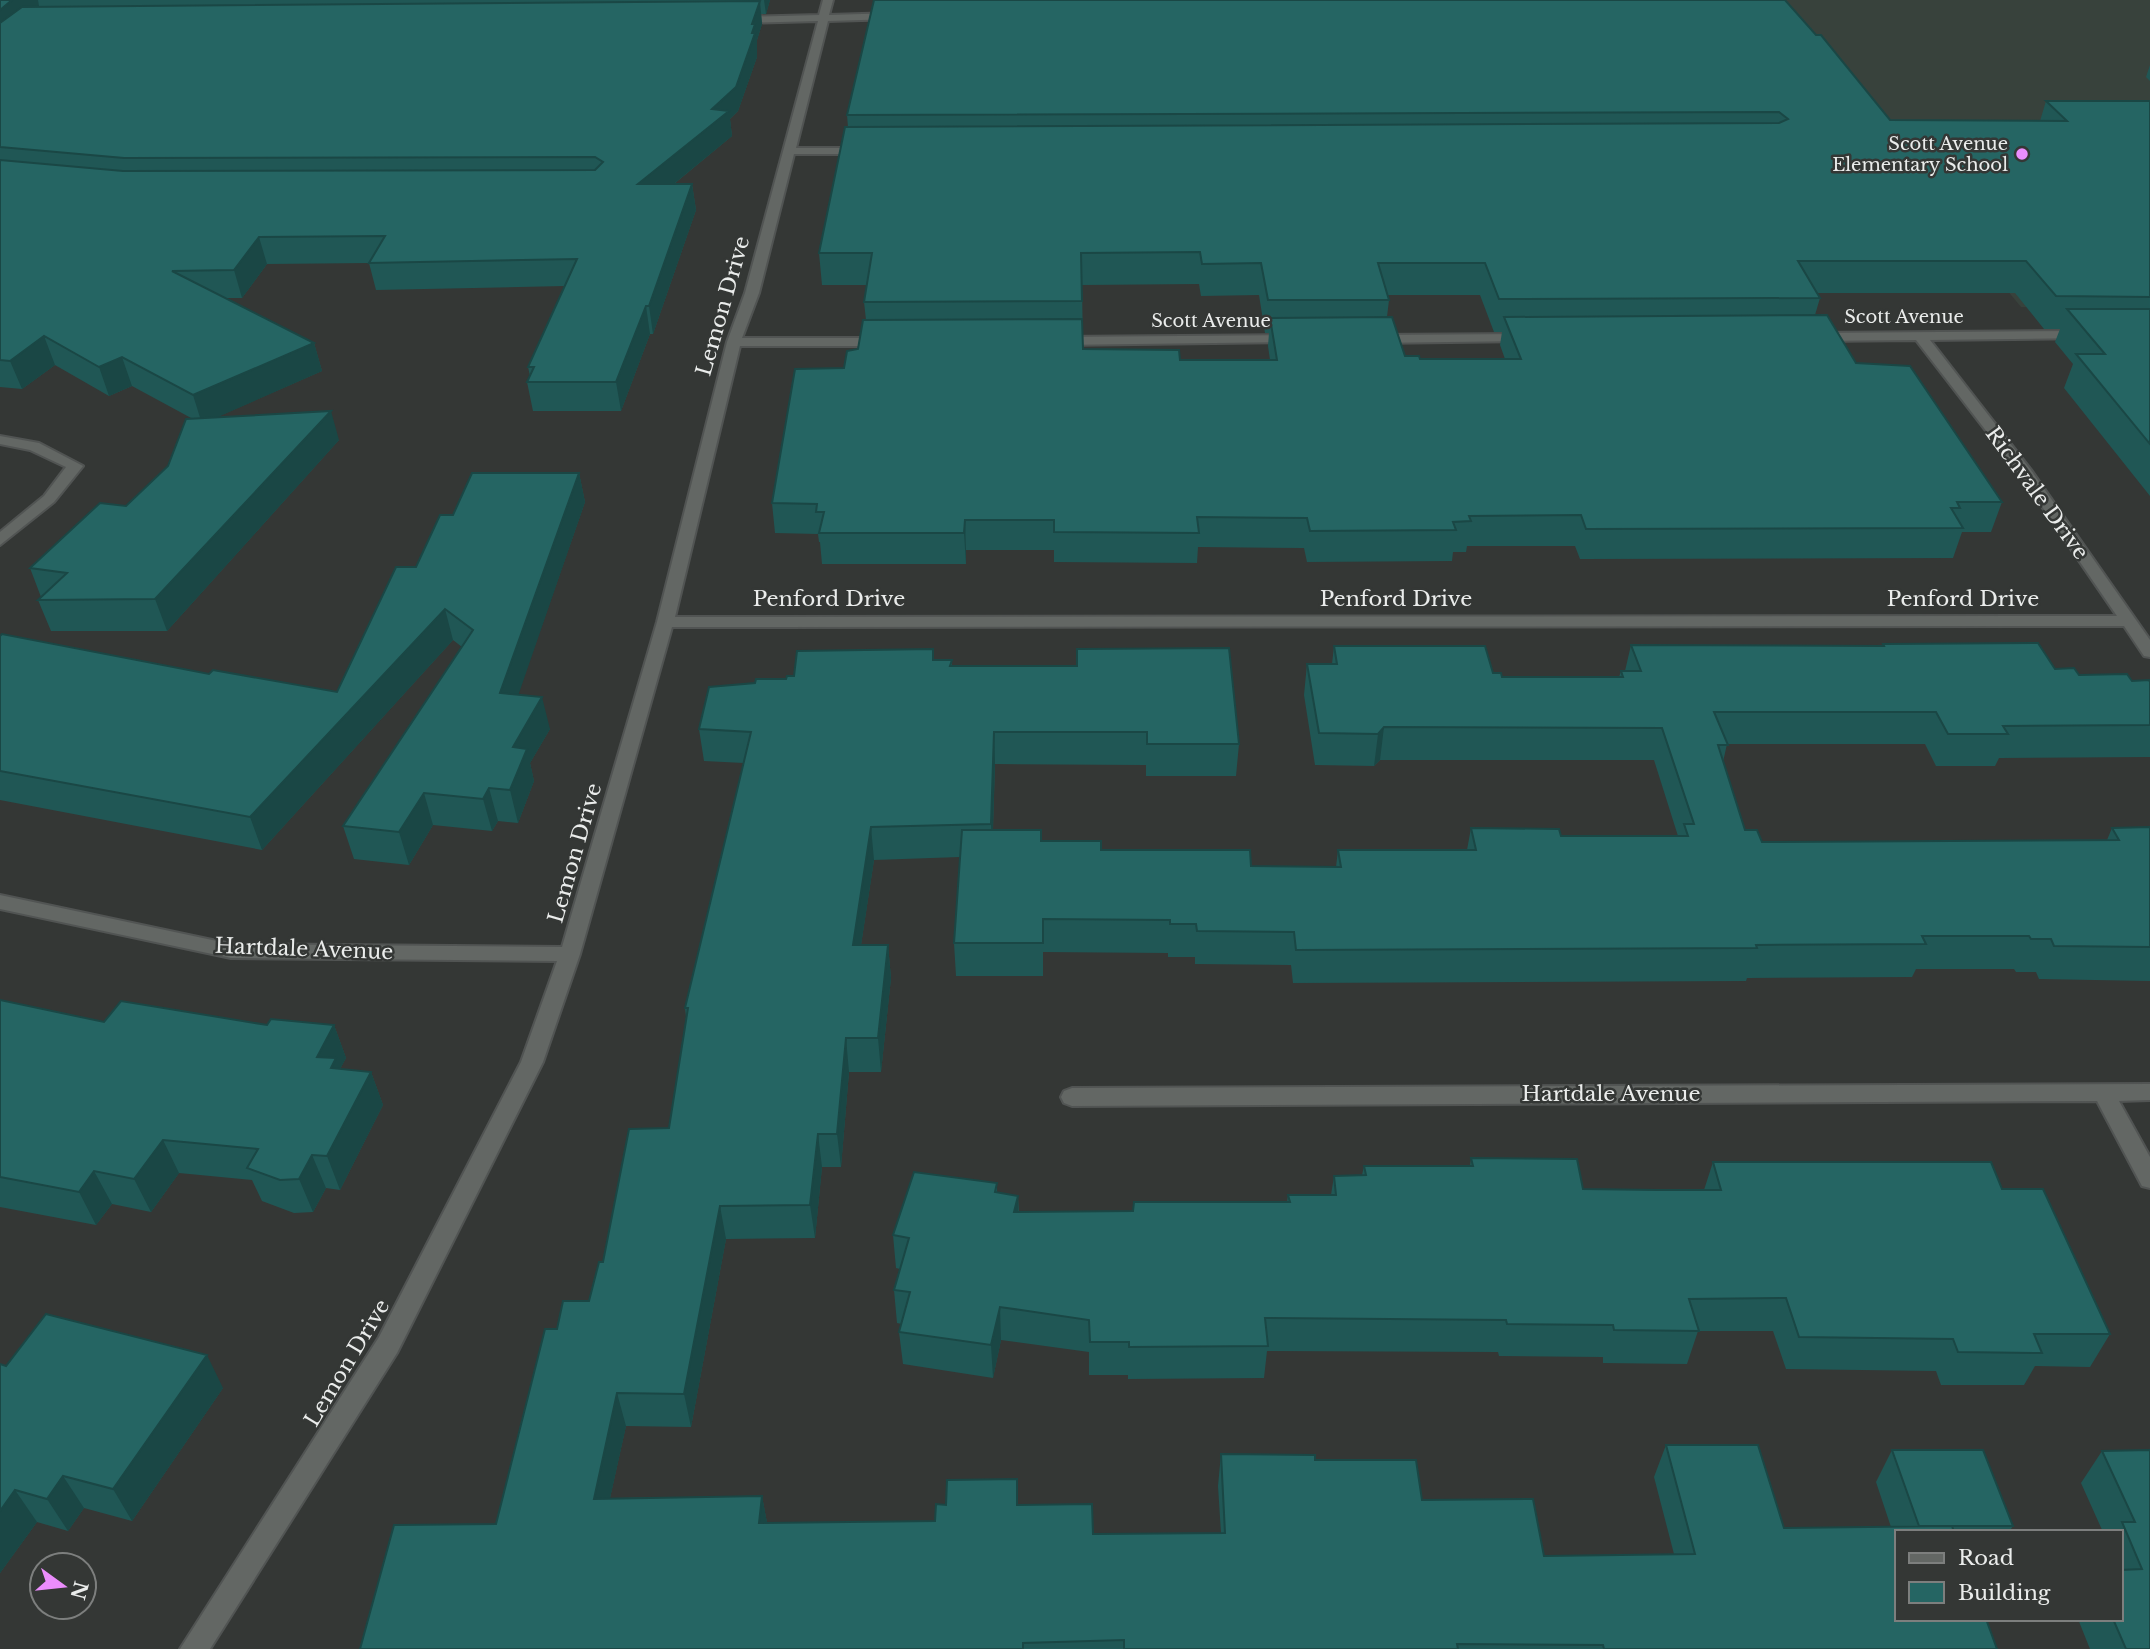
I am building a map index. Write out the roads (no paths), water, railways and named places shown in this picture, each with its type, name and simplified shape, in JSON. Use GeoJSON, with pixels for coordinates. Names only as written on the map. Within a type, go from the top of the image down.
{"type":"FeatureCollection","features":[{"type":"Feature","properties":{"kind":"street"},"geometry":{"type":"LineString","coordinates":[[727,20],[826,9],[909,16]]}},
{"type":"Feature","properties":{"kind":"street","name":"Lemon Drive"},"geometry":{"type":"LineString","coordinates":[[194,1649],[388,1345],[531,1062],[570,954],[665,622],[734,342],[752,293],[826,9]]}},
{"type":"Feature","properties":{"kind":"street"},"geometry":{"type":"LineString","coordinates":[[787,151],[874,151]]}},
{"type":"Feature","properties":{"kind":"street","name":"Scott Avenue"},"geometry":{"type":"LineString","coordinates":[[1794,337],[2102,335]]}},
{"type":"Feature","properties":{"kind":"street","name":"Richvale Drive"},"geometry":{"type":"LineString","coordinates":[[1920,336],[2025,473],[2150,652]]}},
{"type":"Feature","properties":{"kind":"street"},"geometry":{"type":"LineString","coordinates":[[1361,339],[1543,338]]}},
{"type":"Feature","properties":{"kind":"street","name":"Scott Avenue"},"geometry":{"type":"LineString","coordinates":[[1040,341],[1306,339]]}},
{"type":"Feature","properties":{"kind":"street"},"geometry":{"type":"LineString","coordinates":[[734,342],[900,341]]}},
{"type":"Feature","properties":{"kind":"street"},"geometry":{"type":"LineString","coordinates":[[0,439],[34,446],[75,466],[49,499],[0,540]]}},
{"type":"Feature","properties":{"kind":"street","name":"Penford Drive"},"geometry":{"type":"LineString","coordinates":[[665,622],[2127,621]]}},
{"type":"Feature","properties":{"kind":"street","name":"Hartdale Avenue"},"geometry":{"type":"LineString","coordinates":[[0,902],[231,951],[570,954]]}},
{"type":"Feature","properties":{"kind":"street"},"geometry":{"type":"LineString","coordinates":[[2103,1092],[2150,1179]]}},
{"type":"Feature","properties":{"kind":"street","name":"Hartdale Avenue"},"geometry":{"type":"LineString","coordinates":[[1072,1097],[2150,1092]]}},
{"type":"Feature","properties":{"kind":"place","name":"Scott Avenue Elementary School"},"geometry":{"type":"Point","coordinates":[2022,154]}}]}
